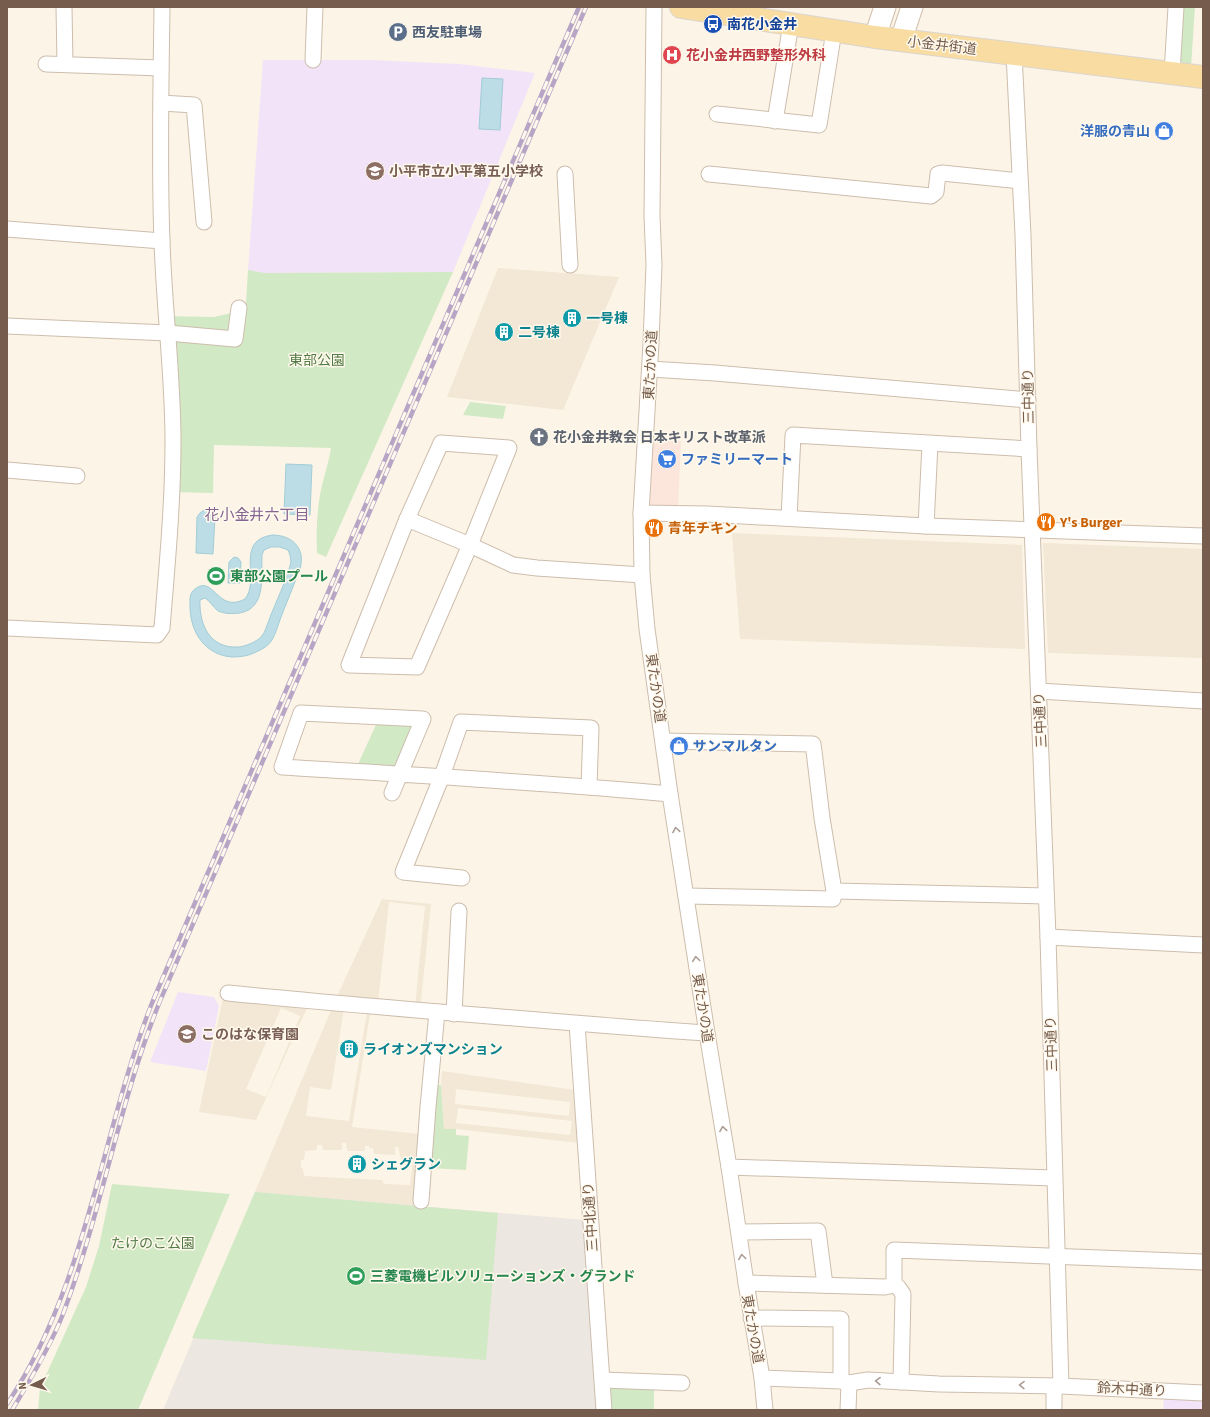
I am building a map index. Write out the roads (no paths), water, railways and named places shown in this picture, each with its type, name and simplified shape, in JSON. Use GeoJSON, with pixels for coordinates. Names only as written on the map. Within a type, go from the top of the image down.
{"type":"FeatureCollection","features":[{"type":"Feature","properties":{"kind":"main road","name":"小金井街道"},"geometry":{"type":"LineString","coordinates":[[681,7],[875,37],[1203,77]]}},
{"type":"Feature","properties":{"kind":"main road"},"geometry":{"type":"LineString","coordinates":[[875,37],[885,7]]}},
{"type":"Feature","properties":{"kind":"main road"},"geometry":{"type":"LineString","coordinates":[[901,40],[912,7]]}},
{"type":"Feature","properties":{"kind":"street"},"geometry":{"type":"LineString","coordinates":[[64,7],[65,64]]}},
{"type":"Feature","properties":{"kind":"street"},"geometry":{"type":"LineString","coordinates":[[7,628],[157,635],[162,628],[171,515],[173,443],[162,241],[162,7]]}},
{"type":"Feature","properties":{"kind":"street"},"geometry":{"type":"LineString","coordinates":[[313,60],[315,7]]}},
{"type":"Feature","properties":{"kind":"street","name":"東たかの道"},"geometry":{"type":"LineString","coordinates":[[654,7],[652,216],[654,265],[650,369],[641,513],[642,575],[647,629],[670,794],[729,1167],[751,1318],[762,1378],[765,1410]]}},
{"type":"Feature","properties":{"kind":"street"},"geometry":{"type":"LineString","coordinates":[[1172,73],[1176,7]]}},
{"type":"Feature","properties":{"kind":"street"},"geometry":{"type":"LineString","coordinates":[[775,121],[791,24]]}},
{"type":"Feature","properties":{"kind":"street"},"geometry":{"type":"LineString","coordinates":[[717,114],[820,125],[834,31]]}},
{"type":"Feature","properties":{"kind":"street","name":"三中通り"},"geometry":{"type":"LineString","coordinates":[[1014,54],[1026,314],[1029,449],[1048,936],[1057,1256],[1057,1386],[1054,1410]]}},
{"type":"Feature","properties":{"kind":"street"},"geometry":{"type":"LineString","coordinates":[[46,64],[161,68]]}},
{"type":"Feature","properties":{"kind":"street"},"geometry":{"type":"LineString","coordinates":[[161,103],[194,105],[204,222]]}},
{"type":"Feature","properties":{"kind":"street"},"geometry":{"type":"LineString","coordinates":[[708,174],[931,196],[936,192],[938,174],[942,173],[1020,181]]}},
{"type":"Feature","properties":{"kind":"street"},"geometry":{"type":"LineString","coordinates":[[565,174],[570,265]]}},
{"type":"Feature","properties":{"kind":"street"},"geometry":{"type":"LineString","coordinates":[[7,229],[162,241]]}},
{"type":"Feature","properties":{"kind":"street"},"geometry":{"type":"LineString","coordinates":[[7,326],[168,333],[235,339],[239,308]]}},
{"type":"Feature","properties":{"kind":"street"},"geometry":{"type":"LineString","coordinates":[[650,369],[714,373],[1028,400]]}},
{"type":"Feature","properties":{"kind":"street"},"geometry":{"type":"LineString","coordinates":[[789,518],[793,435],[1029,449]]}},
{"type":"Feature","properties":{"kind":"street"},"geometry":{"type":"LineString","coordinates":[[441,443],[509,448],[470,545],[417,667],[349,665],[407,518],[441,443]]}},
{"type":"Feature","properties":{"kind":"street"},"geometry":{"type":"LineString","coordinates":[[926,526],[930,444]]}},
{"type":"Feature","properties":{"kind":"street"},"geometry":{"type":"LineString","coordinates":[[7,470],[77,476]]}},
{"type":"Feature","properties":{"kind":"street"},"geometry":{"type":"LineString","coordinates":[[641,513],[789,518],[926,526],[1203,536]]}},
{"type":"Feature","properties":{"kind":"street"},"geometry":{"type":"LineString","coordinates":[[407,518],[513,565],[536,568],[642,575]]}},
{"type":"Feature","properties":{"kind":"street"},"geometry":{"type":"LineString","coordinates":[[1039,692],[1203,701]]}},
{"type":"Feature","properties":{"kind":"street"},"geometry":{"type":"LineString","coordinates":[[392,793],[399,775],[423,719],[301,713],[282,767],[399,775],[442,776],[670,794]]}},
{"type":"Feature","properties":{"kind":"street"},"geometry":{"type":"LineString","coordinates":[[462,878],[403,872],[442,776],[461,722],[591,728],[589,787]]}},
{"type":"Feature","properties":{"kind":"street"},"geometry":{"type":"LineString","coordinates":[[663,741],[812,744],[834,891],[833,899],[686,896]]}},
{"type":"Feature","properties":{"kind":"street"},"geometry":{"type":"LineString","coordinates":[[834,891],[1046,896]]}},
{"type":"Feature","properties":{"kind":"street"},"geometry":{"type":"LineString","coordinates":[[454,1014],[459,911]]}},
{"type":"Feature","properties":{"kind":"street"},"geometry":{"type":"LineString","coordinates":[[1048,936],[1203,945]]}},
{"type":"Feature","properties":{"kind":"street"},"geometry":{"type":"LineString","coordinates":[[228,993],[309,1002],[707,1033]]}},
{"type":"Feature","properties":{"kind":"street"},"geometry":{"type":"LineString","coordinates":[[421,1201],[437,1012]]}},
{"type":"Feature","properties":{"kind":"street","name":"三中北通り"},"geometry":{"type":"LineString","coordinates":[[577,1024],[604,1410]]}},
{"type":"Feature","properties":{"kind":"street"},"geometry":{"type":"LineString","coordinates":[[729,1167],[1054,1178]]}},
{"type":"Feature","properties":{"kind":"street"},"geometry":{"type":"LineString","coordinates":[[739,1232],[818,1231],[825,1285]]}},
{"type":"Feature","properties":{"kind":"street"},"geometry":{"type":"LineString","coordinates":[[894,1285],[894,1250],[1203,1262]]}},
{"type":"Feature","properties":{"kind":"street"},"geometry":{"type":"LineString","coordinates":[[746,1283],[885,1287],[894,1285],[898,1287],[903,1294],[901,1382]]}},
{"type":"Feature","properties":{"kind":"street"},"geometry":{"type":"LineString","coordinates":[[751,1318],[841,1319],[848,1410]]}},
{"type":"Feature","properties":{"kind":"street","name":"鈴木中通り"},"geometry":{"type":"LineString","coordinates":[[762,1378],[845,1382],[868,1380],[947,1384],[1057,1386],[1203,1392]]}},
{"type":"Feature","properties":{"kind":"street"},"geometry":{"type":"LineString","coordinates":[[603,1380],[682,1383]]}},
{"type":"Feature","properties":{"kind":"water"},"geometry":{"type":"Polygon","coordinates":[[[482,78],[503,79],[500,130],[479,129],[482,78]]]}},
{"type":"Feature","properties":{"kind":"water"},"geometry":{"type":"Polygon","coordinates":[[[286,464],[312,465],[310,515],[284,514],[286,464]]]}},
{"type":"Feature","properties":{"kind":"water"},"geometry":{"type":"Polygon","coordinates":[[[204,510],[211,511],[215,517],[213,554],[196,553],[197,517],[204,510]]]}},
{"type":"Feature","properties":{"kind":"water"},"geometry":{"type":"Polygon","coordinates":[[[272,535],[286,537],[296,544],[301,555],[300,569],[275,635],[266,647],[248,655],[232,657],[214,652],[207,647],[196,633],[191,616],[191,595],[195,589],[201,586],[207,586],[228,602],[236,602],[245,599],[249,591],[251,581],[251,553],[254,545],[261,539],[272,535]],[[271,547],[264,550],[262,555],[262,581],[259,598],[255,605],[249,610],[240,613],[223,613],[218,611],[205,598],[200,600],[200,609],[204,626],[208,634],[214,640],[229,647],[239,647],[254,642],[262,635],[266,629],[284,584],[291,562],[288,550],[280,547],[271,547]]]}},
{"type":"Feature","properties":{"kind":"water"},"geometry":{"type":"Polygon","coordinates":[[[234,557],[238,558],[241,562],[240,583],[228,583],[229,562],[234,557]]]}},
{"type":"Feature","properties":{"kind":"railway"},"geometry":{"type":"LineString","coordinates":[[7,1404],[34,1358],[57,1309],[75,1259],[134,1053],[152,1003],[579,7]]}},
{"type":"Feature","properties":{"kind":"railway"},"geometry":{"type":"LineString","coordinates":[[12,1410],[46,1351],[63,1314],[89,1236],[133,1078],[160,1001],[586,7]]}},
{"type":"Feature","properties":{"kind":"place","name":"南花小金井"},"geometry":{"type":"Point","coordinates":[713,24]}},
{"type":"Feature","properties":{"kind":"place","name":"西友駐車場"},"geometry":{"type":"Point","coordinates":[398,32]}},
{"type":"Feature","properties":{"kind":"place","name":"花小金井西野整形外科"},"geometry":{"type":"Point","coordinates":[672,55]}},
{"type":"Feature","properties":{"kind":"place","name":"洋服の青山"},"geometry":{"type":"Point","coordinates":[1164,131]}},
{"type":"Feature","properties":{"kind":"place","name":"小平市立小平第五小学校"},"geometry":{"type":"Point","coordinates":[375,171]}},
{"type":"Feature","properties":{"kind":"place","name":"一号棟"},"geometry":{"type":"Point","coordinates":[572,318]}},
{"type":"Feature","properties":{"kind":"place","name":"二号棟"},"geometry":{"type":"Point","coordinates":[504,332]}},
{"type":"Feature","properties":{"kind":"place","name":"花小金井教会 日本キリスト改革派"},"geometry":{"type":"Point","coordinates":[539,437]}},
{"type":"Feature","properties":{"kind":"place","name":"ファミリーマート"},"geometry":{"type":"Point","coordinates":[667,459]}},
{"type":"Feature","properties":{"kind":"place","name":"Y's Burger"},"geometry":{"type":"Point","coordinates":[1046,522]}},
{"type":"Feature","properties":{"kind":"place","name":"青年チキン"},"geometry":{"type":"Point","coordinates":[654,528]}},
{"type":"Feature","properties":{"kind":"place","name":"東部公園プール"},"geometry":{"type":"Point","coordinates":[216,576]}},
{"type":"Feature","properties":{"kind":"place","name":"サンマルタン"},"geometry":{"type":"Point","coordinates":[679,746]}},
{"type":"Feature","properties":{"kind":"place","name":"このはな保育園"},"geometry":{"type":"Point","coordinates":[187,1034]}},
{"type":"Feature","properties":{"kind":"place","name":"ライオンズマンション"},"geometry":{"type":"Point","coordinates":[349,1049]}},
{"type":"Feature","properties":{"kind":"place","name":"シェグラン"},"geometry":{"type":"Point","coordinates":[357,1164]}},
{"type":"Feature","properties":{"kind":"place","name":"三菱電機ビルソリューションズ・グランド"},"geometry":{"type":"Point","coordinates":[356,1276]}},
{"type":"Feature","properties":{"kind":"district","name":"花小金井六丁目"},"geometry":{"type":"Point","coordinates":[257,515]}},
{"type":"Feature","properties":{"kind":"park label","name":"東部公園"},"geometry":{"type":"Point","coordinates":[317,360]}},
{"type":"Feature","properties":{"kind":"park label","name":"たけのこ公園"},"geometry":{"type":"Point","coordinates":[153,1243]}}]}
